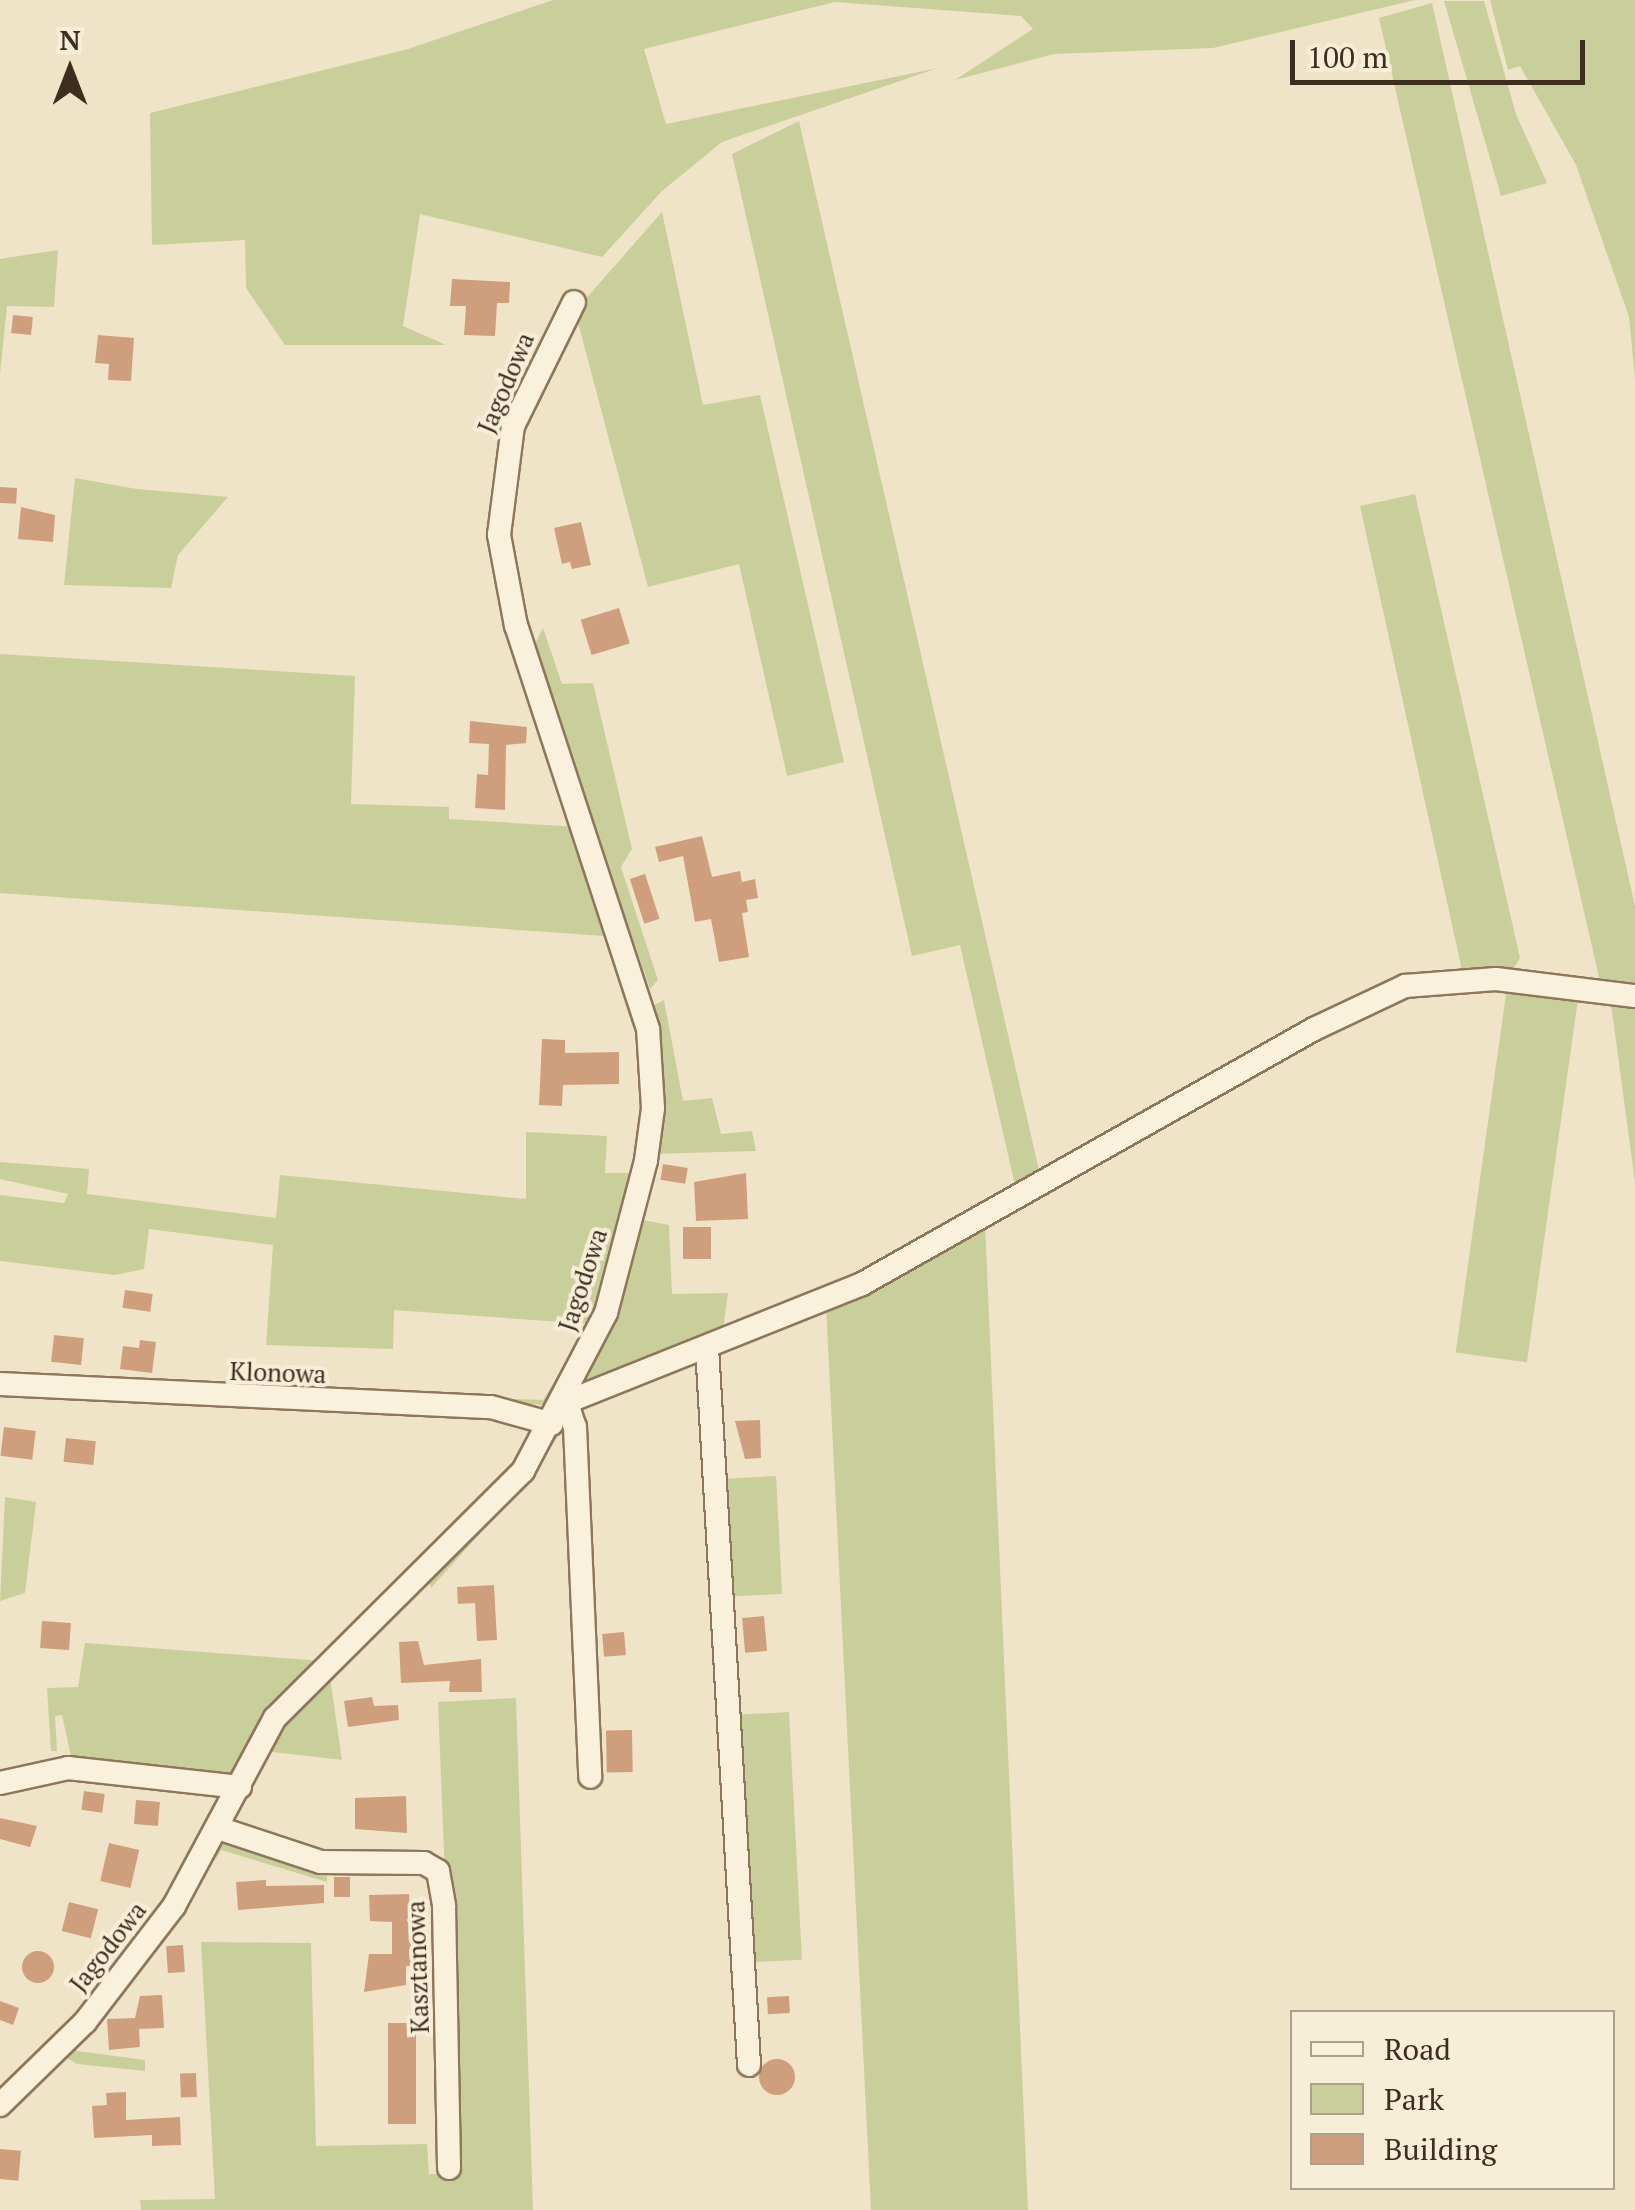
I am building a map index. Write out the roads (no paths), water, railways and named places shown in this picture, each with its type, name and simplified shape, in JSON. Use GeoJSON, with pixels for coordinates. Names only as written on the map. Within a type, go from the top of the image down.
{"type":"FeatureCollection","features":[{"type":"Feature","properties":{"kind":"street","name":"Jagodowa"},"geometry":{"type":"LineString","coordinates":[[0,2104],[85,2022],[174,1906],[221,1829],[275,1718],[503,1496],[560,1410],[611,1296],[646,1160],[653,1087],[644,1007],[516,626],[499,535],[514,426],[574,302]]}},
{"type":"Feature","properties":{"kind":"street"},"geometry":{"type":"LineString","coordinates":[[590,1777],[575,1427],[560,1410],[862,1284],[1314,1030],[1405,986],[1496,979],[1635,996]]}},
{"type":"Feature","properties":{"kind":"street"},"geometry":{"type":"LineString","coordinates":[[707,1347],[749,2065]]}},
{"type":"Feature","properties":{"kind":"street","name":"Klonowa"},"geometry":{"type":"LineString","coordinates":[[0,1384],[560,1410]]}},
{"type":"Feature","properties":{"kind":"street"},"geometry":{"type":"LineString","coordinates":[[0,1783],[68,1768],[240,1788]]}},
{"type":"Feature","properties":{"kind":"street","name":"Kasztanowa"},"geometry":{"type":"LineString","coordinates":[[221,1829],[321,1862],[424,1863],[438,1871],[450,2168]]}}]}
